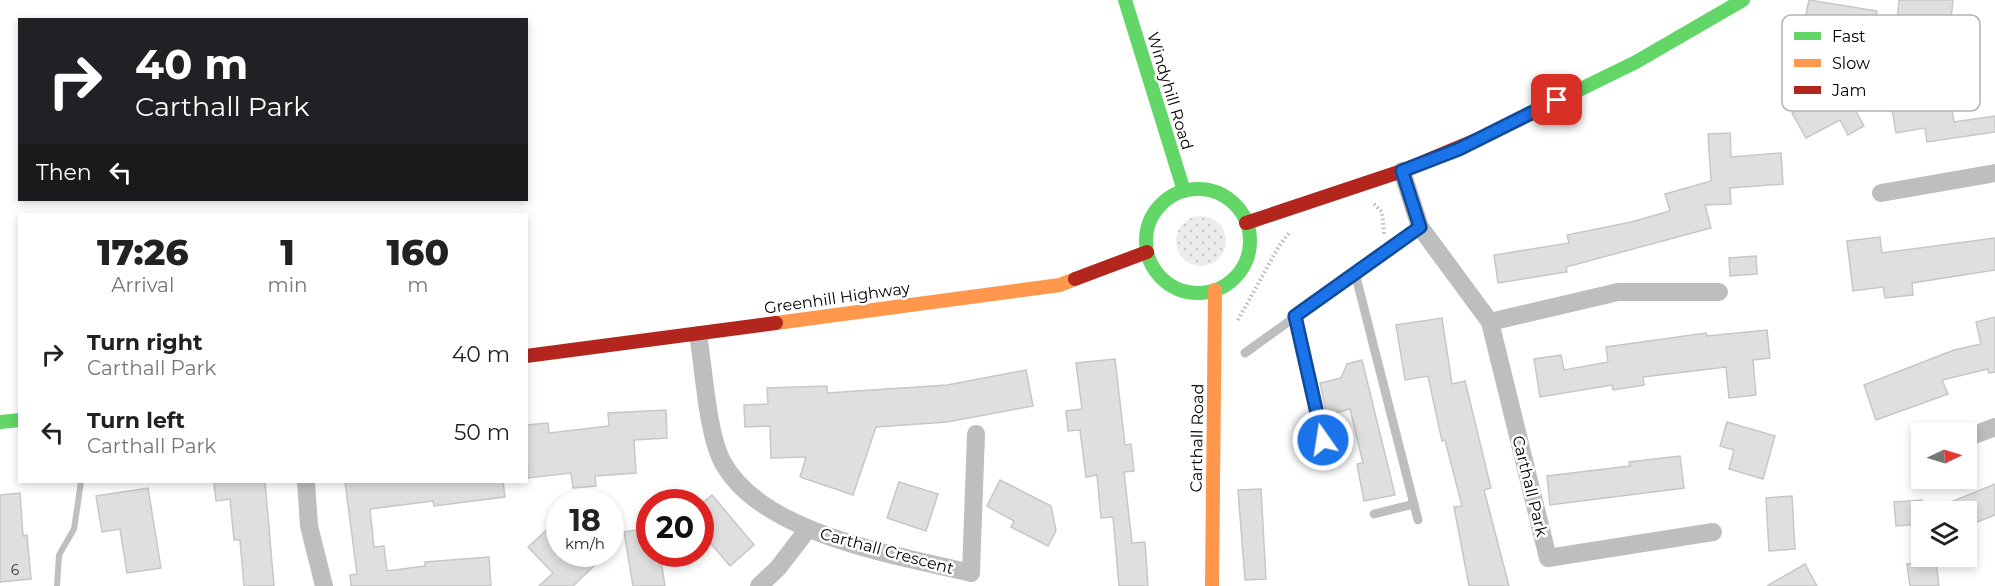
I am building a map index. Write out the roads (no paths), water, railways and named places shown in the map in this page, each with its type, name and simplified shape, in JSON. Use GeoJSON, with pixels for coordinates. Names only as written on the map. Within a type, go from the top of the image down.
{"type":"FeatureCollection","features":[{"type":"Feature","properties":{"kind":"main road","name":"Windyhill Road"},"geometry":{"type":"LineString","coordinates":[[1125,0],[1184,191]]}},
{"type":"Feature","properties":{"kind":"main road"},"geometry":{"type":"LineString","coordinates":[[1246,223],[1402,171],[1459,149],[1636,62],[1743,0]]}},
{"type":"Feature","properties":{"kind":"main road"},"geometry":{"type":"LineString","coordinates":[[1200,189],[1215,192],[1228,199],[1239,210],[1246,223],[1250,239],[1248,255],[1240,270],[1229,282],[1215,290],[1198,293],[1180,290],[1159,275],[1147,252],[1146,236],[1150,221],[1158,208],[1170,197],[1184,191],[1200,189]]}},
{"type":"Feature","properties":{"kind":"main road","name":"Greenhill Highway"},"geometry":{"type":"LineString","coordinates":[[528,356],[699,335],[864,310],[1060,285],[1147,252]]}},
{"type":"Feature","properties":{"kind":"main road","name":"Carthall Road"},"geometry":{"type":"LineString","coordinates":[[1212,586],[1215,290]]}},
{"type":"Feature","properties":{"kind":"main road"},"geometry":{"type":"LineString","coordinates":[[0,422],[18,420]]}},
{"type":"Feature","properties":{"kind":"street","name":"Carthall Park"},"geometry":{"type":"LineString","coordinates":[[1402,171],[1420,227],[1490,322],[1548,558],[1713,532]]}},
{"type":"Feature","properties":{"kind":"street"},"geometry":{"type":"LineString","coordinates":[[1881,193],[1995,173]]}},
{"type":"Feature","properties":{"kind":"street"},"geometry":{"type":"LineString","coordinates":[[1490,322],[1618,292],[1719,292]]}},
{"type":"Feature","properties":{"kind":"street","name":"Carthall Crescent"},"geometry":{"type":"LineString","coordinates":[[699,335],[714,432],[722,461],[740,484],[768,508],[808,529],[857,545],[971,573],[975,434]]}},
{"type":"Feature","properties":{"kind":"street"},"geometry":{"type":"LineString","coordinates":[[1977,434],[1995,427]]}},
{"type":"Feature","properties":{"kind":"street"},"geometry":{"type":"LineString","coordinates":[[306,483],[309,526],[324,586]]}},
{"type":"Feature","properties":{"kind":"street","name":"Carthall Crescent"},"geometry":{"type":"LineString","coordinates":[[759,586],[778,568],[808,529]]}},
{"type":"Feature","properties":{"kind":"lane"},"geometry":{"type":"LineString","coordinates":[[1245,353],[1420,227]]}},
{"type":"Feature","properties":{"kind":"lane"},"geometry":{"type":"LineString","coordinates":[[1355,273],[1418,520]]}},
{"type":"Feature","properties":{"kind":"lane"},"geometry":{"type":"LineString","coordinates":[[1295,316],[1327,460]]}},
{"type":"Feature","properties":{"kind":"lane"},"geometry":{"type":"LineString","coordinates":[[1374,514],[1414,504]]}},
{"type":"Feature","properties":{"kind":"waterway"},"geometry":{"type":"LineString","coordinates":[[57,586],[59,555],[74,529],[81,483]]}}]}
